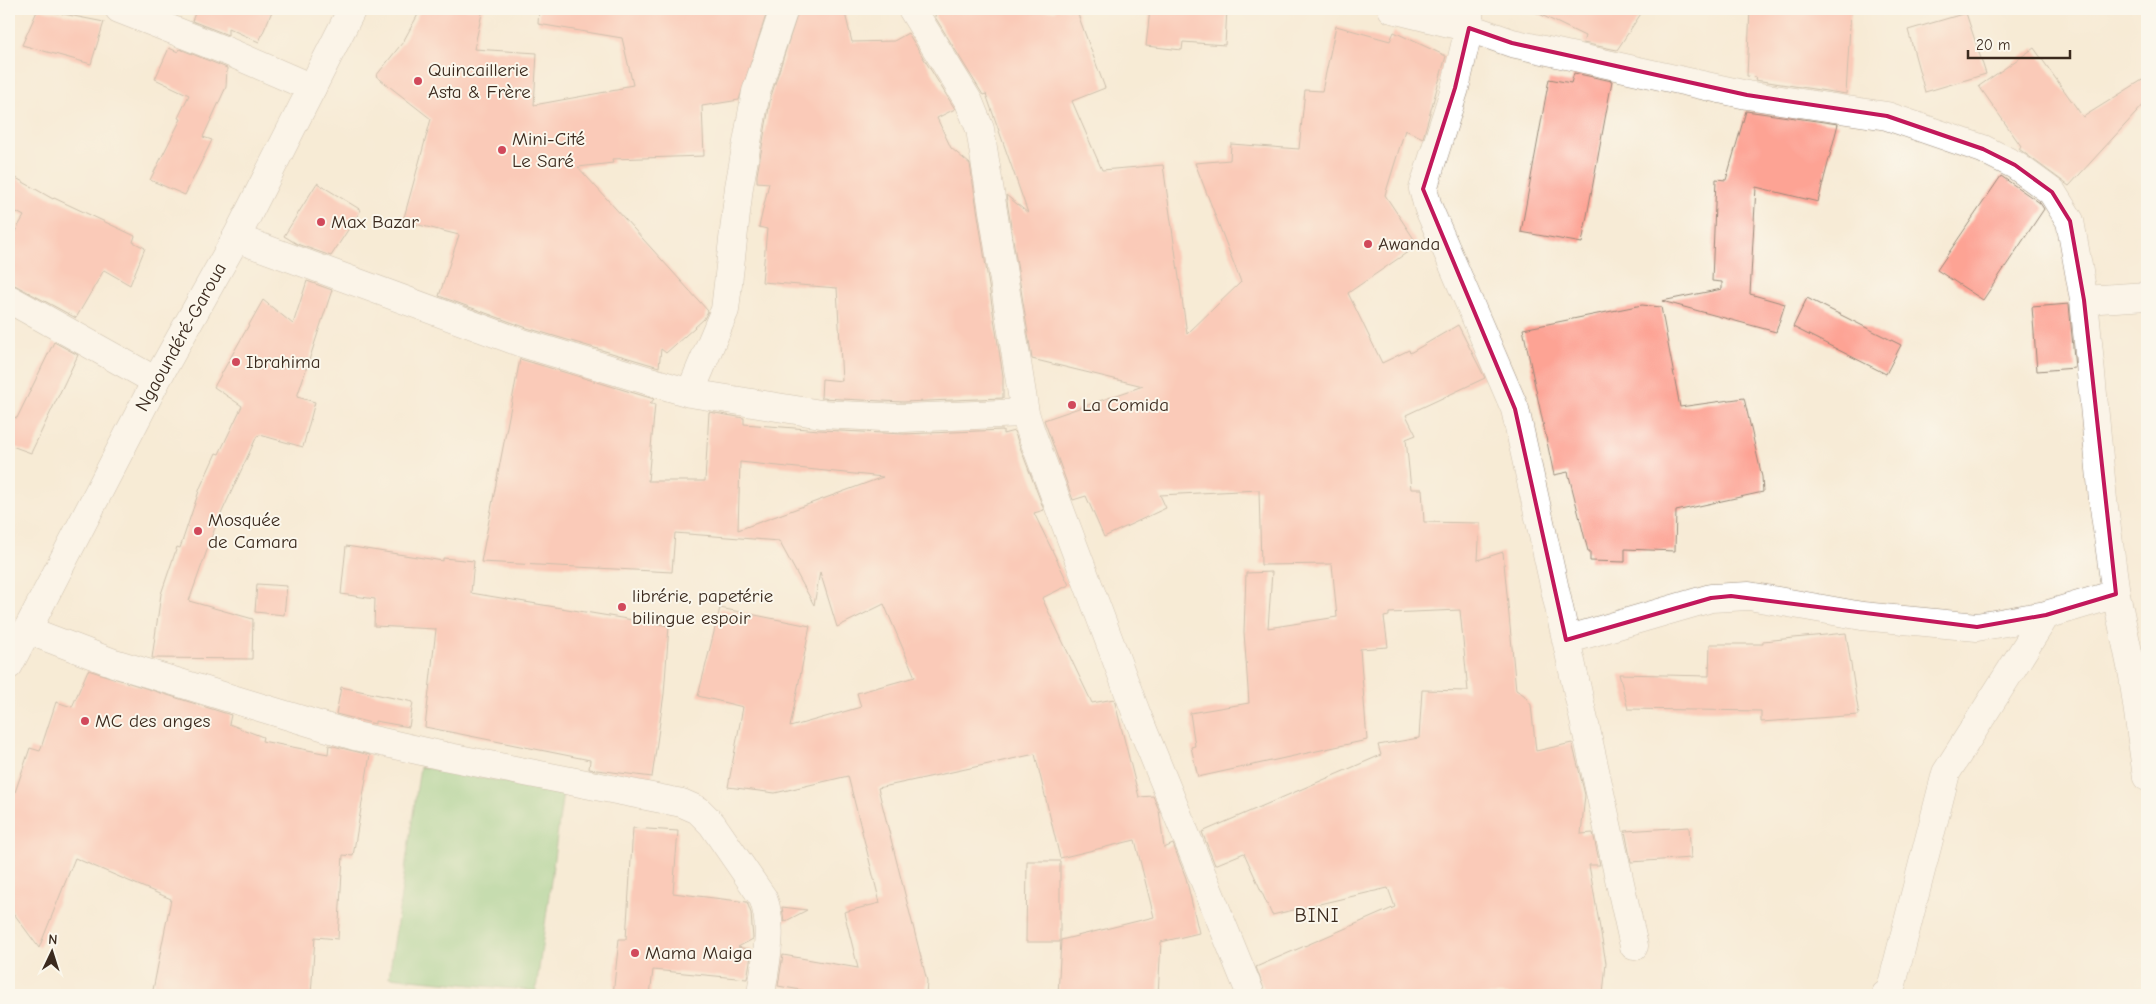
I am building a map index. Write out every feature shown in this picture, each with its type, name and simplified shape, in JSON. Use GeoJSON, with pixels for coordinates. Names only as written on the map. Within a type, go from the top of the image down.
{"type":"FeatureCollection","features":[{"type":"Feature","properties":{"kind":"main road"},"geometry":{"type":"LineString","coordinates":[[119,9],[230,52],[312,88]]}},
{"type":"Feature","properties":{"kind":"main road","name":"Ngaoundéré-Garoua"},"geometry":{"type":"LineString","coordinates":[[9,665],[156,381],[236,238],[352,9]]}},
{"type":"Feature","properties":{"kind":"main road"},"geometry":{"type":"LineString","coordinates":[[690,394],[725,310],[738,187],[756,92],[784,9]]}},
{"type":"Feature","properties":{"kind":"main road"},"geometry":{"type":"LineString","coordinates":[[912,9],[969,102],[980,129],[1025,414],[1137,715],[1251,995]]}},
{"type":"Feature","properties":{"kind":"main road"},"geometry":{"type":"LineString","coordinates":[[1392,9],[1469,18],[1512,43],[1747,95],[1887,116],[1983,149],[2015,164],[2052,192],[2070,221],[2084,300],[2103,500],[2116,594],[2132,676],[2147,777]]}},
{"type":"Feature","properties":{"kind":"main road"},"geometry":{"type":"LineString","coordinates":[[1469,18],[1455,88],[1423,189],[1428,207],[1515,409],[1634,946]]}},
{"type":"Feature","properties":{"kind":"main road"},"geometry":{"type":"LineString","coordinates":[[236,238],[522,343],[690,394],[821,414],[904,418],[1025,414]]}},
{"type":"Feature","properties":{"kind":"main road"},"geometry":{"type":"LineString","coordinates":[[2084,300],[2147,296]]}},
{"type":"Feature","properties":{"kind":"main road"},"geometry":{"type":"LineString","coordinates":[[9,299],[156,381]]}},
{"type":"Feature","properties":{"kind":"main road"},"geometry":{"type":"LineString","coordinates":[[1566,640],[1710,598],[1731,596],[1749,596],[1862,616],[1977,627],[2046,616],[2116,594]]}},
{"type":"Feature","properties":{"kind":"main road"},"geometry":{"type":"LineString","coordinates":[[1885,995],[1890,992],[1946,773],[2046,616]]}},
{"type":"Feature","properties":{"kind":"main road"},"geometry":{"type":"LineString","coordinates":[[27,630],[114,663],[355,736],[444,756],[682,803],[698,810],[712,824],[763,898],[769,912],[770,928],[761,995]]}},
{"type":"Feature","properties":{"kind":"highlighted area"},"geometry":{"type":"Polygon","coordinates":[[[1469,28],[1512,43],[1747,95],[1887,116],[1983,149],[2015,165],[2052,192],[2070,221],[2084,300],[2116,594],[2046,615],[1977,627],[1731,596],[1711,598],[1566,640],[1515,409],[1423,189],[1455,88],[1469,28]]]}},
{"type":"Feature","properties":{"kind":"green space"},"geometry":{"type":"Polygon","coordinates":[[[420,767],[563,792],[536,991],[389,977],[420,767]]]}},
{"type":"Feature","properties":{"kind":"building"},"geometry":{"type":"Polygon","coordinates":[[[38,9],[104,22],[91,64],[22,45],[38,9]]]}},
{"type":"Feature","properties":{"kind":"building"},"geometry":{"type":"Polygon","coordinates":[[[184,9],[273,9],[259,42],[228,28],[228,35],[192,21],[195,13],[184,9]]]}},
{"type":"Feature","properties":{"kind":"building"},"geometry":{"type":"Polygon","coordinates":[[[421,9],[483,9],[474,49],[537,53],[534,105],[622,89],[622,87],[633,85],[622,38],[538,24],[539,9],[768,9],[739,100],[702,106],[704,156],[612,159],[613,163],[578,167],[708,311],[704,319],[666,353],[661,349],[659,367],[527,328],[439,296],[459,235],[403,221],[431,119],[376,76],[403,42],[421,9]]]}},
{"type":"Feature","properties":{"kind":"building"},"geometry":{"type":"Polygon","coordinates":[[[799,9],[844,9],[852,42],[894,41],[908,33],[955,109],[937,118],[951,148],[970,164],[1003,376],[1003,398],[903,402],[821,398],[822,379],[842,381],[837,288],[762,282],[767,229],[759,227],[769,183],[757,182],[757,175],[771,96],[799,9]]]}},
{"type":"Feature","properties":{"kind":"building"},"geometry":{"type":"Polygon","coordinates":[[[936,9],[1055,11],[1056,9],[1076,9],[1105,88],[1072,101],[1102,170],[1163,165],[1187,334],[1241,282],[1195,163],[1230,160],[1231,144],[1299,149],[1305,90],[1322,91],[1336,26],[1390,41],[1394,32],[1446,56],[1423,138],[1405,130],[1385,195],[1418,245],[1348,293],[1382,363],[1409,350],[1410,353],[1458,325],[1485,378],[1406,415],[1416,435],[1406,439],[1411,489],[1422,489],[1424,522],[1480,523],[1478,560],[1503,552],[1516,690],[1524,695],[1531,705],[1536,751],[1572,743],[1585,795],[1581,834],[1593,833],[1600,865],[1589,865],[1606,963],[1603,995],[1266,995],[1256,967],[1395,907],[1388,888],[1272,915],[1244,853],[1215,865],[1202,832],[1381,755],[1378,745],[1419,738],[1422,690],[1468,691],[1460,610],[1389,613],[1389,616],[1384,617],[1388,647],[1360,649],[1367,740],[1198,777],[1191,747],[1195,746],[1190,713],[1249,703],[1244,632],[1246,573],[1272,572],[1268,628],[1337,617],[1332,564],[1261,565],[1259,490],[1160,495],[1166,508],[1104,537],[1086,496],[1073,500],[1044,420],[1143,386],[1032,359],[1006,195],[1028,213],[986,94],[983,95],[935,17],[936,9]]]}},
{"type":"Feature","properties":{"kind":"building"},"geometry":{"type":"Polygon","coordinates":[[[1150,9],[1227,9],[1225,45],[1183,42],[1182,50],[1146,46],[1150,9]]]}},
{"type":"Feature","properties":{"kind":"building"},"geometry":{"type":"Polygon","coordinates":[[[1529,9],[1644,9],[1617,50],[1583,43],[1585,36],[1529,9]]]}},
{"type":"Feature","properties":{"kind":"building"},"geometry":{"type":"Polygon","coordinates":[[[1750,9],[1851,9],[1846,94],[1755,80],[1756,77],[1747,76],[1750,9]]]}},
{"type":"Feature","properties":{"kind":"building"},"geometry":{"type":"Polygon","coordinates":[[[1966,13],[1986,74],[1925,92],[1908,30],[1966,13]]]}},
{"type":"Feature","properties":{"kind":"building"},"geometry":{"type":"Polygon","coordinates":[[[169,48],[178,52],[180,49],[227,68],[226,87],[203,137],[212,140],[185,195],[150,180],[181,119],[178,118],[189,95],[155,79],[169,48]]]}},
{"type":"Feature","properties":{"kind":"building"},"geometry":{"type":"Polygon","coordinates":[[[2034,48],[2083,117],[2147,77],[2147,101],[2069,186],[2019,149],[2021,146],[1979,86],[2034,48]]]}},
{"type":"Feature","properties":{"kind":"building"},"geometry":{"type":"Polygon","coordinates":[[[1574,73],[1612,81],[1582,243],[1521,232],[1549,79],[1571,83],[1574,73]]]}},
{"type":"Feature","properties":{"kind":"building"},"geometry":{"type":"Polygon","coordinates":[[[1746,111],[1838,124],[1818,202],[1756,187],[1750,294],[1785,304],[1776,332],[1662,301],[1722,289],[1722,282],[1712,281],[1716,179],[1726,180],[1746,111]]]}},
{"type":"Feature","properties":{"kind":"building"},"geometry":{"type":"Polygon","coordinates":[[[9,174],[53,199],[135,236],[133,242],[145,248],[130,285],[104,270],[76,318],[9,282],[9,242],[24,216],[9,208],[9,174]]]}},
{"type":"Feature","properties":{"kind":"building"},"geometry":{"type":"Polygon","coordinates":[[[2001,176],[2040,203],[2044,209],[1983,300],[1937,270],[2001,176]]]}},
{"type":"Feature","properties":{"kind":"building"},"geometry":{"type":"Polygon","coordinates":[[[317,183],[361,210],[331,256],[297,244],[284,236],[317,183]]]}},
{"type":"Feature","properties":{"kind":"building"},"geometry":{"type":"Polygon","coordinates":[[[307,281],[332,290],[297,397],[315,402],[303,447],[260,435],[257,436],[216,525],[189,601],[253,619],[252,659],[152,658],[161,594],[177,547],[180,548],[200,488],[216,453],[219,454],[242,406],[214,387],[263,300],[293,324],[307,281]]]}},
{"type":"Feature","properties":{"kind":"building"},"geometry":{"type":"Polygon","coordinates":[[[1807,298],[1901,345],[1886,374],[1793,327],[1807,298]]]}},
{"type":"Feature","properties":{"kind":"building"},"geometry":{"type":"Polygon","coordinates":[[[2069,304],[2075,368],[2037,371],[2032,307],[2069,304]]]}},
{"type":"Feature","properties":{"kind":"building"},"geometry":{"type":"Polygon","coordinates":[[[1642,305],[1661,307],[1680,407],[1744,398],[1762,477],[1763,492],[1676,511],[1675,551],[1625,549],[1625,562],[1590,561],[1590,551],[1588,551],[1568,472],[1554,475],[1523,329],[1642,305]]]}},
{"type":"Feature","properties":{"kind":"building"},"geometry":{"type":"Polygon","coordinates":[[[54,342],[78,355],[31,453],[9,445],[9,416],[17,418],[54,342]]]}},
{"type":"Feature","properties":{"kind":"building"},"geometry":{"type":"Polygon","coordinates":[[[520,359],[654,399],[650,404],[655,404],[648,481],[705,481],[709,412],[744,418],[744,424],[820,430],[904,434],[1003,430],[1003,434],[1014,431],[1044,510],[1034,513],[1069,585],[1042,598],[1092,703],[1114,699],[1139,797],[1153,796],[1159,810],[1164,848],[1173,844],[1186,878],[1199,933],[1161,942],[1158,995],[1058,995],[1061,940],[1154,917],[1135,840],[1060,858],[1035,754],[878,788],[927,981],[926,995],[829,995],[778,986],[783,955],[858,968],[844,912],[880,903],[848,776],[775,793],[728,787],[743,707],[698,696],[720,608],[810,626],[790,727],[861,707],[857,693],[915,677],[884,604],[837,627],[820,572],[814,605],[779,541],[675,533],[672,572],[481,562],[520,359]],[[740,462],[738,530],[883,477],[740,462]]]}},
{"type":"Feature","properties":{"kind":"building"},"geometry":{"type":"Polygon","coordinates":[[[346,546],[443,561],[443,558],[474,561],[471,593],[669,626],[664,694],[652,777],[589,769],[590,760],[425,727],[436,629],[374,626],[375,599],[341,594],[346,546]]]}},
{"type":"Feature","properties":{"kind":"building"},"geometry":{"type":"Polygon","coordinates":[[[257,584],[287,586],[284,615],[255,612],[257,584]]]}},
{"type":"Feature","properties":{"kind":"building"},"geometry":{"type":"Polygon","coordinates":[[[1846,633],[1859,715],[1761,722],[1761,711],[1628,709],[1619,674],[1709,676],[1710,644],[1763,644],[1763,641],[1846,633]]]}},
{"type":"Feature","properties":{"kind":"building"},"geometry":{"type":"Polygon","coordinates":[[[88,670],[231,715],[229,724],[263,737],[262,741],[328,754],[329,745],[370,755],[353,856],[343,855],[338,939],[315,937],[311,995],[152,995],[171,899],[75,858],[39,948],[9,907],[9,810],[30,748],[40,751],[56,702],[72,707],[88,670]]]}},
{"type":"Feature","properties":{"kind":"building"},"geometry":{"type":"Polygon","coordinates":[[[341,687],[413,702],[409,727],[375,721],[375,724],[336,714],[341,687]]]}},
{"type":"Feature","properties":{"kind":"building"},"geometry":{"type":"Polygon","coordinates":[[[1689,827],[1691,858],[1631,862],[1625,831],[1689,827]]]}},
{"type":"Feature","properties":{"kind":"building"},"geometry":{"type":"Polygon","coordinates":[[[633,828],[678,831],[673,893],[747,902],[751,913],[753,939],[738,947],[752,950],[747,979],[653,970],[650,995],[613,995],[619,939],[626,939],[633,828]]]}},
{"type":"Feature","properties":{"kind":"building"},"geometry":{"type":"Polygon","coordinates":[[[1027,861],[1060,861],[1060,942],[1026,942],[1027,861]]]}},
{"type":"Feature","properties":{"kind":"building"},"geometry":{"type":"Polygon","coordinates":[[[782,907],[807,910],[784,922],[782,907]]]}},
{"type":"Feature","properties":{"kind":"place","name":"Quincaillerie Asta & Frère"},"geometry":{"type":"Point","coordinates":[418,81]}},
{"type":"Feature","properties":{"kind":"place","name":"Mini-Cité Le Saré"},"geometry":{"type":"Point","coordinates":[502,150]}},
{"type":"Feature","properties":{"kind":"place","name":"Max Bazar"},"geometry":{"type":"Point","coordinates":[321,222]}},
{"type":"Feature","properties":{"kind":"place","name":"Awanda"},"geometry":{"type":"Point","coordinates":[1368,244]}},
{"type":"Feature","properties":{"kind":"place","name":"Ibrahima"},"geometry":{"type":"Point","coordinates":[236,362]}},
{"type":"Feature","properties":{"kind":"place","name":"La Comida"},"geometry":{"type":"Point","coordinates":[1072,405]}},
{"type":"Feature","properties":{"kind":"place","name":"Mosquée de Camara"},"geometry":{"type":"Point","coordinates":[198,531]}},
{"type":"Feature","properties":{"kind":"place","name":"librérie, papetérie bilingue espoir"},"geometry":{"type":"Point","coordinates":[622,607]}},
{"type":"Feature","properties":{"kind":"place","name":"MC des anges"},"geometry":{"type":"Point","coordinates":[85,721]}},
{"type":"Feature","properties":{"kind":"place","name":"Mama Maiga"},"geometry":{"type":"Point","coordinates":[635,953]}},
{"type":"Feature","properties":{"kind":"district","name":"BINI"},"geometry":{"type":"Point","coordinates":[1317,915]}}]}
